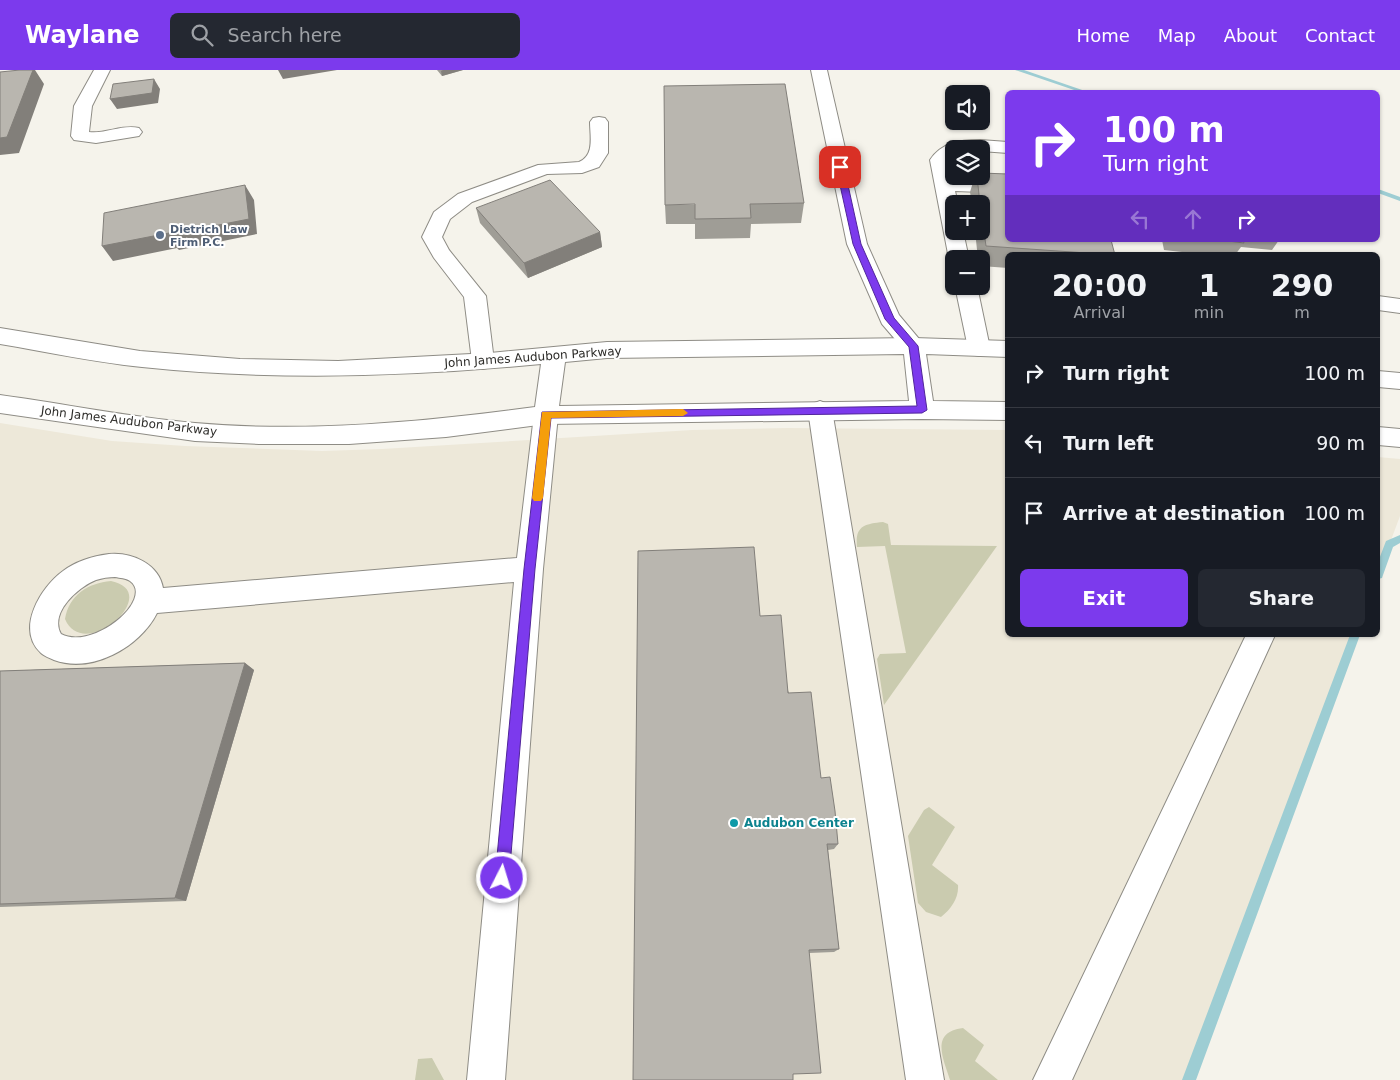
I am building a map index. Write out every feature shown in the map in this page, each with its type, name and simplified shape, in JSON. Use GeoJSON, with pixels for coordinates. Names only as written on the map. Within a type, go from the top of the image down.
{"type":"FeatureCollection","features":[{"type":"Feature","properties":{"kind":"main road"},"geometry":{"type":"LineString","coordinates":[[102,70],[84,106],[80,136],[96,138],[133,132]]}},
{"type":"Feature","properties":{"kind":"main road"},"geometry":{"type":"LineString","coordinates":[[819,70],[857,244],[890,319],[914,346],[922,410]]}},
{"type":"Feature","properties":{"kind":"main road"},"geometry":{"type":"LineString","coordinates":[[483,361],[475,296],[440,253],[432,237],[434,229],[441,216],[465,198],[545,169],[582,167],[592,163],[599,153],[599,122]]}},
{"type":"Feature","properties":{"kind":"main road"},"geometry":{"type":"LineString","coordinates":[[957,250],[939,160],[943,153],[955,147],[1005,148]]}},
{"type":"Feature","properties":{"kind":"main road"},"geometry":{"type":"LineString","coordinates":[[944,185],[1005,187]]}},
{"type":"Feature","properties":{"kind":"main road"},"geometry":{"type":"LineString","coordinates":[[968,295],[979,348]]}},
{"type":"Feature","properties":{"kind":"main road"},"geometry":{"type":"LineString","coordinates":[[1380,303],[1400,306]]}},
{"type":"Feature","properties":{"kind":"main road","name":"John James Audubon Parkway"},"geometry":{"type":"LineString","coordinates":[[0,336],[140,359],[240,367],[338,369],[483,361],[607,350],[914,346],[1005,350]]}},
{"type":"Feature","properties":{"kind":"main road"},"geometry":{"type":"LineString","coordinates":[[486,1080],[529,569],[554,355]]}},
{"type":"Feature","properties":{"kind":"main road"},"geometry":{"type":"LineString","coordinates":[[1380,379],[1400,382]]}},
{"type":"Feature","properties":{"kind":"main road","name":"John James Audubon Parkway"},"geometry":{"type":"LineString","coordinates":[[0,404],[195,432],[259,435],[349,435],[417,430],[546,415],[820,410],[1005,411]]}},
{"type":"Feature","properties":{"kind":"main road"},"geometry":{"type":"LineString","coordinates":[[820,410],[925,1080]]}},
{"type":"Feature","properties":{"kind":"main road"},"geometry":{"type":"LineString","coordinates":[[1380,436],[1400,438]]}},
{"type":"Feature","properties":{"kind":"main road"},"geometry":{"type":"LineString","coordinates":[[149,601],[529,569]]}},
{"type":"Feature","properties":{"kind":"main road"},"geometry":{"type":"LineString","coordinates":[[1052,1080],[1260,637]]}},
{"type":"Feature","properties":{"kind":"shaded area"},"geometry":{"type":"Polygon","coordinates":[[[0,423],[112,441],[185,446],[322,451],[692,430],[788,428],[1005,430],[1005,637],[1354,637],[1189,1080],[0,1080],[0,423]]]}},
{"type":"Feature","properties":{"kind":"shaded area"},"geometry":{"type":"Polygon","coordinates":[[[1380,457],[1400,459],[1400,516],[1380,570],[1380,457]]]}},
{"type":"Feature","properties":{"kind":"green space"},"geometry":{"type":"Polygon","coordinates":[[[883,522],[888,524],[891,545],[997,546],[884,705],[877,659],[880,654],[906,653],[885,546],[857,547],[859,530],[862,527],[883,522]]]}},
{"type":"Feature","properties":{"kind":"green space"},"geometry":{"type":"Polygon","coordinates":[[[111,581],[125,588],[129,598],[125,610],[115,621],[102,630],[88,634],[75,631],[65,619],[75,597],[95,584],[111,581]]]}},
{"type":"Feature","properties":{"kind":"green space"},"geometry":{"type":"Polygon","coordinates":[[[929,807],[955,827],[932,865],[958,885],[954,903],[941,917],[926,912],[918,903],[908,836],[924,810],[929,807]]]}},
{"type":"Feature","properties":{"kind":"green space"},"geometry":{"type":"Polygon","coordinates":[[[963,1028],[984,1045],[975,1061],[998,1080],[950,1080],[941,1047],[946,1035],[953,1030],[963,1028]]]}},
{"type":"Feature","properties":{"kind":"green space"},"geometry":{"type":"Polygon","coordinates":[[[432,1058],[444,1080],[415,1080],[418,1059],[432,1058]]]}},
{"type":"Feature","properties":{"kind":"building"},"geometry":{"type":"Polygon","coordinates":[[[33,70],[7,137],[0,138],[0,72],[33,70]]]}},
{"type":"Feature","properties":{"kind":"building"},"geometry":{"type":"Polygon","coordinates":[[[154,79],[152,93],[110,99],[113,84],[154,79]]]}},
{"type":"Feature","properties":{"kind":"building"},"geometry":{"type":"Polygon","coordinates":[[[785,84],[804,203],[750,204],[751,218],[695,219],[695,204],[665,205],[664,86],[785,84]]]}},
{"type":"Feature","properties":{"kind":"building"},"geometry":{"type":"Polygon","coordinates":[[[990,173],[1005,174],[1005,242],[1112,242],[1114,252],[1072,252],[986,246],[985,240],[990,240],[990,195],[979,195],[978,185],[990,185],[990,173]]]}},
{"type":"Feature","properties":{"kind":"building"},"geometry":{"type":"Polygon","coordinates":[[[550,180],[600,232],[524,263],[476,208],[550,180]]]}},
{"type":"Feature","properties":{"kind":"building"},"geometry":{"type":"Polygon","coordinates":[[[245,185],[249,219],[102,246],[104,213],[245,185]]]}},
{"type":"Feature","properties":{"kind":"building","name":"Audubon Center"},"geometry":{"type":"Polygon","coordinates":[[[754,547],[760,616],[781,615],[788,693],[811,692],[821,778],[830,777],[835,811],[838,844],[827,844],[839,949],[809,950],[821,1073],[793,1074],[793,1080],[633,1080],[638,551],[754,547]]]}},
{"type":"Feature","properties":{"kind":"building"},"geometry":{"type":"Polygon","coordinates":[[[245,663],[175,898],[0,904],[0,671],[245,663]]]}},
{"type":"Feature","properties":{"kind":"waterway"},"geometry":{"type":"LineString","coordinates":[[1018,70],[1079,90]]}},
{"type":"Feature","properties":{"kind":"waterway"},"geometry":{"type":"LineString","coordinates":[[1380,192],[1400,199]]}},
{"type":"Feature","properties":{"kind":"waterway"},"geometry":{"type":"LineString","coordinates":[[1380,569],[1389,544],[1400,539]]}},
{"type":"Feature","properties":{"kind":"waterway"},"geometry":{"type":"LineString","coordinates":[[1189,1080],[1354,637]]}},
{"type":"Feature","properties":{"kind":"slow traffic"},"geometry":{"type":"LineString","coordinates":[[538,498],[546,415],[683,413]]}},
{"type":"Feature","properties":{"kind":"place","name":"Dietrich Law Firm P.C."},"geometry":{"type":"Point","coordinates":[160,235]}},
{"type":"Feature","properties":{"kind":"place","name":"Audubon Center"},"geometry":{"type":"Point","coordinates":[734,823]}},
{"type":"Feature","properties":{"kind":"route"},"geometry":{"type":"LineString","coordinates":[[502,878],[529,569],[546,415],[922,410],[914,346],[890,319],[857,244],[840,167]]}}]}
